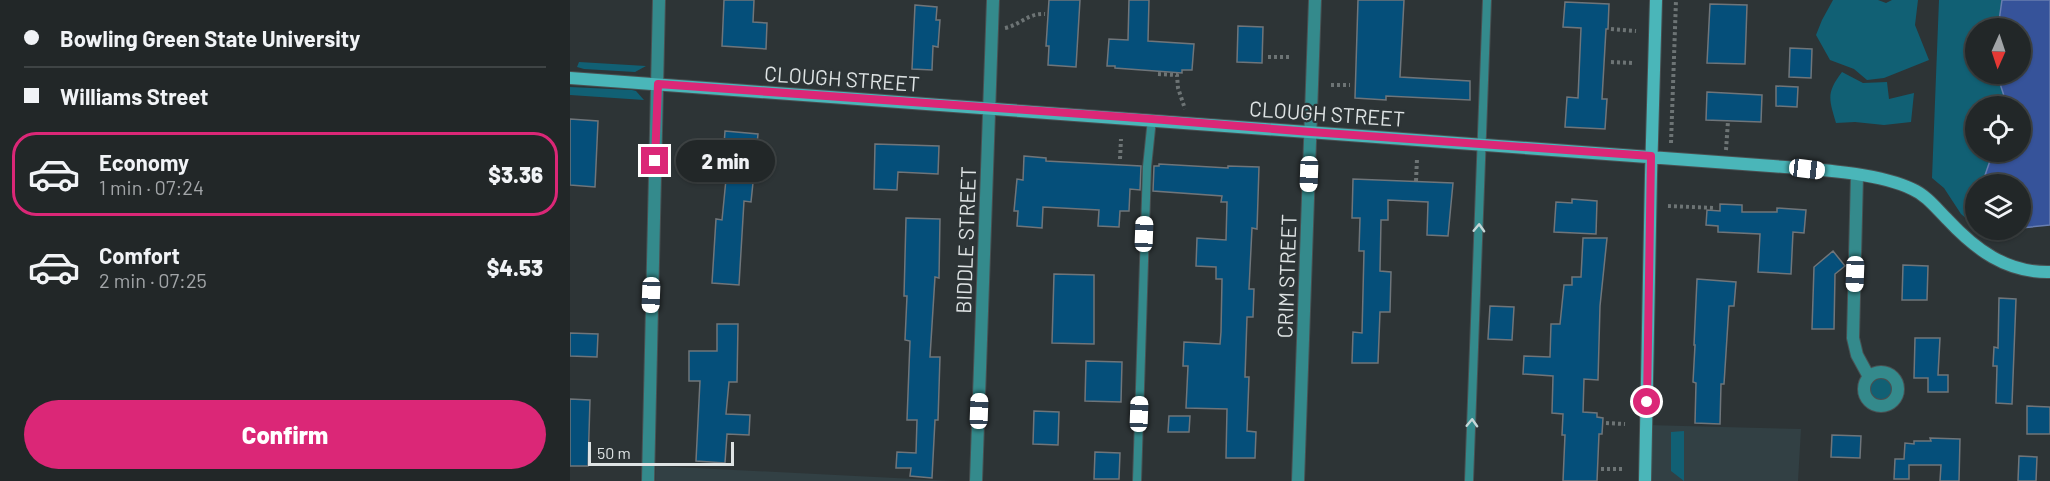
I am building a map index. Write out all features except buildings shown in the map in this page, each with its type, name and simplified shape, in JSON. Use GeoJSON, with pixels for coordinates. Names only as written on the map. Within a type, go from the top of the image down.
{"type":"FeatureCollection","features":[{"type":"Feature","properties":{"kind":"street"},"geometry":{"type":"LineString","coordinates":[[648,481],[659,0]]}},
{"type":"Feature","properties":{"kind":"street","name":"BIDDLE STREET"},"geometry":{"type":"LineString","coordinates":[[976,481],[993,0]]}},
{"type":"Feature","properties":{"kind":"street","name":"CRIM STREET"},"geometry":{"type":"LineString","coordinates":[[1298,481],[1315,0]]}},
{"type":"Feature","properties":{"kind":"street"},"geometry":{"type":"LineString","coordinates":[[1645,481],[1656,0]]}},
{"type":"Feature","properties":{"kind":"street","name":"CLOUGH STREET"},"geometry":{"type":"LineString","coordinates":[[570,78],[1651,156],[1857,175],[1895,183],[1918,192],[1934,205],[1965,238],[2000,262],[2030,270],[2050,272]]}},
{"type":"Feature","properties":{"kind":"street"},"geometry":{"type":"LineString","coordinates":[[1857,175],[1853,338],[1857,355],[1869,377]]}},
{"type":"Feature","properties":{"kind":"lane"},"geometry":{"type":"LineString","coordinates":[[1469,481],[1487,0]]}},
{"type":"Feature","properties":{"kind":"lane"},"geometry":{"type":"LineString","coordinates":[[1137,481],[1147,167],[1152,119]]}},
{"type":"Feature","properties":{"kind":"path"},"geometry":{"type":"LineString","coordinates":[[1671,143],[1676,0]]}},
{"type":"Feature","properties":{"kind":"path"},"geometry":{"type":"LineString","coordinates":[[992,27],[1011,27],[1028,16],[1045,14]]}},
{"type":"Feature","properties":{"kind":"path"},"geometry":{"type":"LineString","coordinates":[[1611,29],[1636,31]]}},
{"type":"Feature","properties":{"kind":"path"},"geometry":{"type":"LineString","coordinates":[[1268,57],[1292,57]]}},
{"type":"Feature","properties":{"kind":"path"},"geometry":{"type":"LineString","coordinates":[[1611,62],[1634,63]]}},
{"type":"Feature","properties":{"kind":"path"},"geometry":{"type":"LineString","coordinates":[[1158,74],[1177,75],[1178,88],[1186,109]]}},
{"type":"Feature","properties":{"kind":"path"},"geometry":{"type":"LineString","coordinates":[[1331,85],[1350,86]]}},
{"type":"Feature","properties":{"kind":"path"},"geometry":{"type":"LineString","coordinates":[[1726,152],[1728,121]]}},
{"type":"Feature","properties":{"kind":"path"},"geometry":{"type":"LineString","coordinates":[[1120,159],[1121,139]]}},
{"type":"Feature","properties":{"kind":"path"},"geometry":{"type":"LineString","coordinates":[[1416,182],[1417,159]]}},
{"type":"Feature","properties":{"kind":"path"},"geometry":{"type":"LineString","coordinates":[[1668,206],[1716,208]]}},
{"type":"Feature","properties":{"kind":"path"},"geometry":{"type":"LineString","coordinates":[[1606,423],[1625,424]]}},
{"type":"Feature","properties":{"kind":"path"},"geometry":{"type":"LineString","coordinates":[[1601,469],[1623,469]]}},
{"type":"Feature","properties":{"kind":"shaded area"},"geometry":{"type":"Polygon","coordinates":[[[1833,0],[1878,0],[1886,3],[1892,0],[1918,0],[1915,25],[1929,60],[1884,78],[1867,80],[1854,69],[1830,60],[1816,35],[1833,0]]]}},
{"type":"Feature","properties":{"kind":"shaded area"},"geometry":{"type":"Polygon","coordinates":[[[1939,0],[2002,0],[1999,18],[1965,18],[1965,84],[2000,84],[2004,96],[1965,96],[1965,162],[1990,162],[1985,174],[1965,174],[1965,217],[1944,188],[1932,178],[1939,0]]]}},
{"type":"Feature","properties":{"kind":"shaded area"},"geometry":{"type":"Polygon","coordinates":[[[579,62],[646,66],[635,72],[584,69],[577,67],[579,62]]]}},
{"type":"Feature","properties":{"kind":"shaded area"},"geometry":{"type":"Polygon","coordinates":[[[1842,72],[1863,83],[1887,82],[1889,99],[1914,93],[1911,122],[1884,125],[1836,123],[1830,96],[1833,85],[1842,72]]]}},
{"type":"Feature","properties":{"kind":"shaded area"},"geometry":{"type":"Polygon","coordinates":[[[570,87],[632,90],[644,100],[570,95],[570,87]]]}},
{"type":"Feature","properties":{"kind":"shaded area"},"geometry":{"type":"Polygon","coordinates":[[[1882,378],[1891,381],[1894,390],[1891,399],[1882,402],[1873,399],[1870,390],[1873,381],[1882,378]]]}},
{"type":"Feature","properties":{"kind":"shaded area"},"geometry":{"type":"Polygon","coordinates":[[[1646,425],[1801,429],[1798,481],[1645,481],[1646,425]]]}},
{"type":"Feature","properties":{"kind":"shaded area"},"geometry":{"type":"Polygon","coordinates":[[[1684,431],[1684,481],[1671,471],[1671,432],[1684,431]]]}},
{"type":"Feature","properties":{"kind":"shaded area"},"geometry":{"type":"Polygon","coordinates":[[[656,466],[954,481],[655,481],[656,466]]]}},
{"type":"Feature","properties":{"kind":"water"},"geometry":{"type":"Polygon","coordinates":[[[2002,0],[2050,0],[2050,225],[2031,227],[2031,174],[1985,174],[1990,162],[2031,162],[2031,96],[2004,96],[2000,84],[2031,84],[2031,18],[1999,18],[2002,0]]]}},
{"type":"Feature","properties":{"kind":"route"},"geometry":{"type":"LineString","coordinates":[[655,161],[658,84],[1651,156],[1647,402]]}}]}
